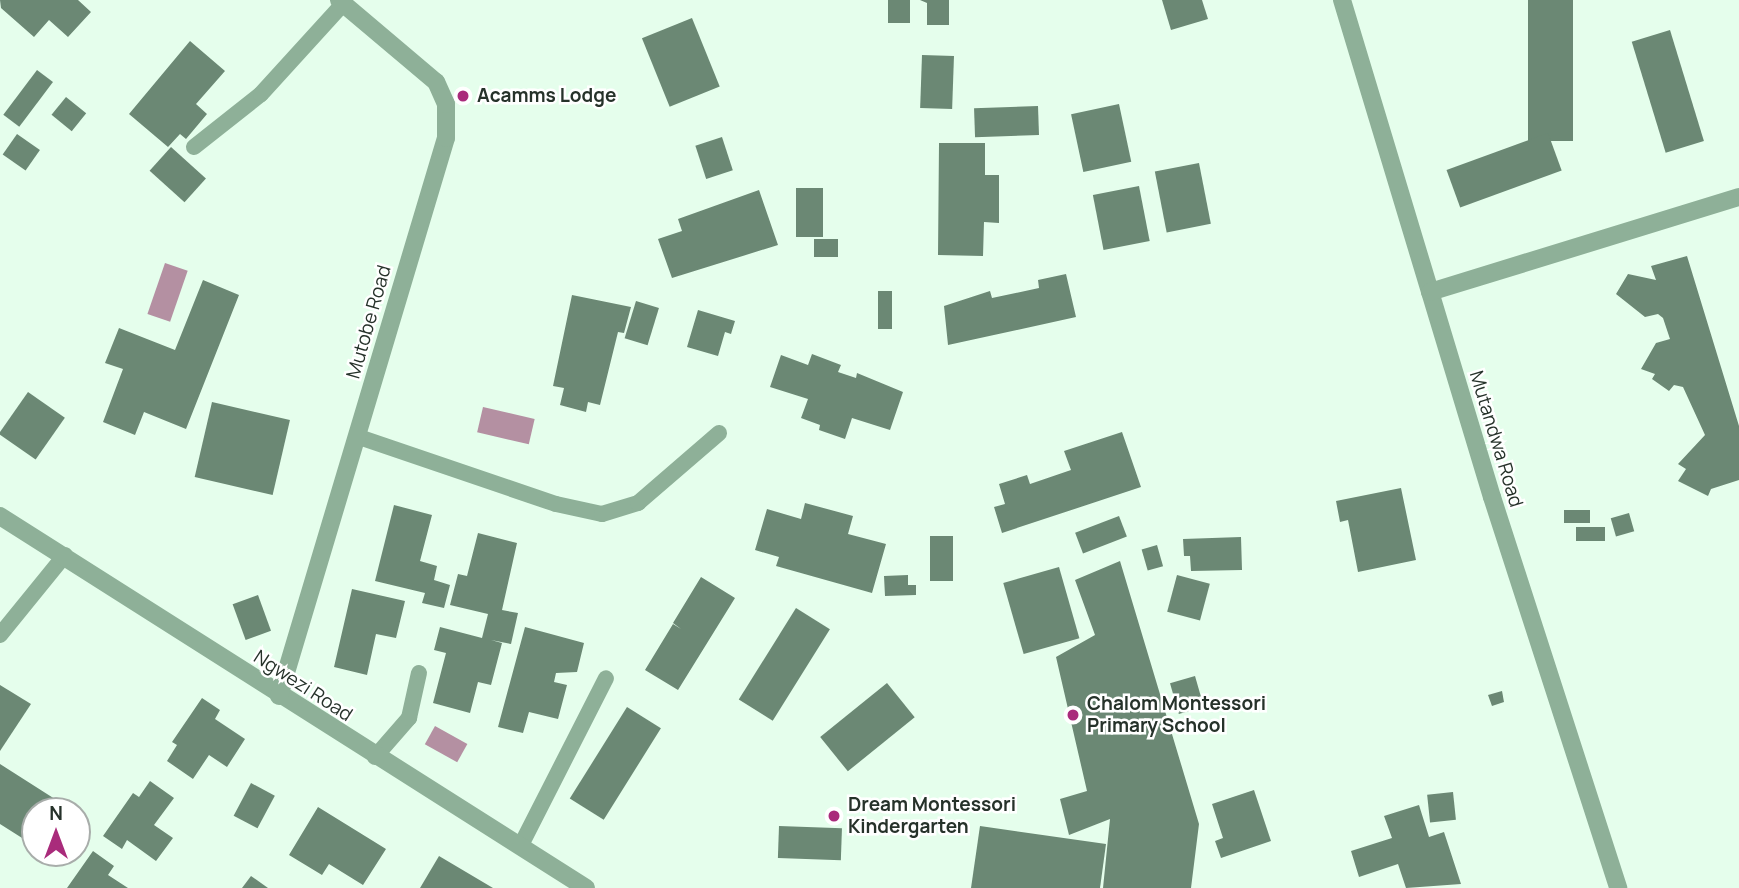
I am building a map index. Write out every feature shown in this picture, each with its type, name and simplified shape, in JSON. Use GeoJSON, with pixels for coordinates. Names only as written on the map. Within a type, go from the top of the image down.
{"type":"FeatureCollection","features":[{"type":"Feature","properties":{"kind":"street","name":"Mutandwa Road"},"geometry":{"type":"LineString","coordinates":[[1342,0],[1430,292],[1618,888]]}},
{"type":"Feature","properties":{"kind":"street","name":"Mutobe Road"},"geometry":{"type":"LineString","coordinates":[[279,696],[359,436],[447,121],[446,104],[436,82],[341,2]]}},
{"type":"Feature","properties":{"kind":"street"},"geometry":{"type":"LineString","coordinates":[[1430,292],[1739,197]]}},
{"type":"Feature","properties":{"kind":"street","name":"Ngwezi Road"},"geometry":{"type":"LineString","coordinates":[[0,516],[65,555],[375,757],[521,845],[586,888]]}},
{"type":"Feature","properties":{"kind":"lane"},"geometry":{"type":"LineString","coordinates":[[194,147],[261,94],[341,2]]}},
{"type":"Feature","properties":{"kind":"lane"},"geometry":{"type":"LineString","coordinates":[[359,436],[556,503],[602,514],[638,503],[719,433]]}},
{"type":"Feature","properties":{"kind":"lane"},"geometry":{"type":"LineString","coordinates":[[0,635],[65,555]]}},
{"type":"Feature","properties":{"kind":"lane"},"geometry":{"type":"LineString","coordinates":[[375,757],[409,718],[419,673]]}},
{"type":"Feature","properties":{"kind":"lane"},"geometry":{"type":"LineString","coordinates":[[521,845],[607,678]]}},
{"type":"Feature","properties":{"kind":"shaded area"},"geometry":{"type":"Polygon","coordinates":[[[165,263],[188,271],[170,322],[147,314],[165,263]]]}},
{"type":"Feature","properties":{"kind":"shaded area"},"geometry":{"type":"Polygon","coordinates":[[[483,407],[535,419],[529,444],[477,432],[483,407]]]}},
{"type":"Feature","properties":{"kind":"shaded area"},"geometry":{"type":"Polygon","coordinates":[[[435,726],[467,744],[457,762],[425,744],[435,726]]]}},
{"type":"Feature","properties":{"kind":"building"},"geometry":{"type":"Polygon","coordinates":[[[0,0],[78,0],[91,12],[68,37],[49,20],[34,37],[1,8],[0,0]]]}},
{"type":"Feature","properties":{"kind":"building"},"geometry":{"type":"Polygon","coordinates":[[[888,0],[910,0],[910,23],[888,23],[888,0]]]}},
{"type":"Feature","properties":{"kind":"building"},"geometry":{"type":"Polygon","coordinates":[[[920,0],[949,0],[949,25],[927,25],[927,3],[920,0]]]}},
{"type":"Feature","properties":{"kind":"building"},"geometry":{"type":"Polygon","coordinates":[[[1162,0],[1202,0],[1208,19],[1171,30],[1162,0]]]}},
{"type":"Feature","properties":{"kind":"building"},"geometry":{"type":"Polygon","coordinates":[[[1528,0],[1573,0],[1573,141],[1528,141],[1528,0]]]}},
{"type":"Feature","properties":{"kind":"building"},"geometry":{"type":"Polygon","coordinates":[[[692,18],[720,87],[670,107],[642,38],[692,18]]]}},
{"type":"Feature","properties":{"kind":"building"},"geometry":{"type":"Polygon","coordinates":[[[1670,30],[1704,141],[1666,153],[1632,42],[1670,30]]]}},
{"type":"Feature","properties":{"kind":"building"},"geometry":{"type":"Polygon","coordinates":[[[190,41],[225,71],[196,104],[207,114],[186,139],[180,134],[168,147],[129,114],[190,41]]]}},
{"type":"Feature","properties":{"kind":"building"},"geometry":{"type":"Polygon","coordinates":[[[922,55],[954,56],[952,109],[920,108],[922,55]]]}},
{"type":"Feature","properties":{"kind":"building"},"geometry":{"type":"Polygon","coordinates":[[[37,70],[53,82],[19,127],[3,115],[37,70]]]}},
{"type":"Feature","properties":{"kind":"building"},"geometry":{"type":"Polygon","coordinates":[[[66,97],[86,113],[72,131],[52,115],[66,97]]]}},
{"type":"Feature","properties":{"kind":"building"},"geometry":{"type":"Polygon","coordinates":[[[1119,104],[1131,162],[1083,172],[1071,114],[1119,104]]]}},
{"type":"Feature","properties":{"kind":"building"},"geometry":{"type":"Polygon","coordinates":[[[1038,106],[1039,135],[975,137],[974,108],[1038,106]]]}},
{"type":"Feature","properties":{"kind":"building"},"geometry":{"type":"Polygon","coordinates":[[[1548,133],[1562,171],[1460,208],[1447,170],[1548,133]]]}},
{"type":"Feature","properties":{"kind":"building"},"geometry":{"type":"Polygon","coordinates":[[[17,134],[40,150],[26,171],[3,154],[17,134]]]}},
{"type":"Feature","properties":{"kind":"building"},"geometry":{"type":"Polygon","coordinates":[[[722,137],[733,170],[706,179],[695,146],[722,137]]]}},
{"type":"Feature","properties":{"kind":"building"},"geometry":{"type":"Polygon","coordinates":[[[939,143],[985,143],[985,175],[999,175],[999,223],[984,222],[983,256],[938,255],[939,143]]]}},
{"type":"Feature","properties":{"kind":"building"},"geometry":{"type":"Polygon","coordinates":[[[171,147],[206,178],[185,202],[150,171],[171,147]]]}},
{"type":"Feature","properties":{"kind":"building"},"geometry":{"type":"Polygon","coordinates":[[[1199,163],[1211,224],[1167,232],[1155,172],[1199,163]]]}},
{"type":"Feature","properties":{"kind":"building"},"geometry":{"type":"Polygon","coordinates":[[[1139,186],[1150,241],[1104,250],[1093,195],[1139,186]]]}},
{"type":"Feature","properties":{"kind":"building"},"geometry":{"type":"Polygon","coordinates":[[[796,188],[823,188],[823,237],[796,237],[796,188]]]}},
{"type":"Feature","properties":{"kind":"building"},"geometry":{"type":"Polygon","coordinates":[[[759,190],[778,245],[672,278],[658,239],[682,231],[678,219],[759,190]]]}},
{"type":"Feature","properties":{"kind":"building"},"geometry":{"type":"Polygon","coordinates":[[[814,239],[838,239],[838,257],[814,257],[814,239]]]}},
{"type":"Feature","properties":{"kind":"building"},"geometry":{"type":"Polygon","coordinates":[[[1687,256],[1739,426],[1739,480],[1711,489],[1708,496],[1678,481],[1686,469],[1678,464],[1705,435],[1683,387],[1674,385],[1669,391],[1652,379],[1655,374],[1641,369],[1656,343],[1670,339],[1663,318],[1658,314],[1645,317],[1616,294],[1628,274],[1656,280],[1651,266],[1687,256]]]}},
{"type":"Feature","properties":{"kind":"building"},"geometry":{"type":"Polygon","coordinates":[[[1066,274],[1076,317],[948,345],[944,306],[990,291],[992,298],[1039,288],[1038,280],[1066,274]]]}},
{"type":"Feature","properties":{"kind":"building"},"geometry":{"type":"Polygon","coordinates":[[[203,280],[239,295],[186,429],[144,412],[135,435],[103,422],[123,369],[105,363],[119,328],[175,350],[203,280]]]}},
{"type":"Feature","properties":{"kind":"building"},"geometry":{"type":"Polygon","coordinates":[[[878,291],[892,291],[892,329],[878,329],[878,291]]]}},
{"type":"Feature","properties":{"kind":"building"},"geometry":{"type":"Polygon","coordinates":[[[572,295],[631,307],[624,333],[618,332],[600,405],[588,402],[586,412],[560,405],[564,388],[553,386],[572,295]]]}},
{"type":"Feature","properties":{"kind":"building"},"geometry":{"type":"Polygon","coordinates":[[[636,301],[659,308],[648,345],[625,338],[636,301]]]}},
{"type":"Feature","properties":{"kind":"building"},"geometry":{"type":"Polygon","coordinates":[[[698,310],[735,321],[731,334],[725,332],[718,356],[687,347],[698,310]]]}},
{"type":"Feature","properties":{"kind":"building"},"geometry":{"type":"Polygon","coordinates":[[[812,354],[841,365],[838,372],[856,378],[857,373],[903,392],[890,430],[852,418],[845,439],[819,430],[820,425],[801,418],[808,399],[770,387],[781,355],[808,365],[812,354]]]}},
{"type":"Feature","properties":{"kind":"building"},"geometry":{"type":"Polygon","coordinates":[[[28,392],[65,418],[36,460],[0,435],[28,392]]]}},
{"type":"Feature","properties":{"kind":"building"},"geometry":{"type":"Polygon","coordinates":[[[212,402],[290,420],[273,495],[195,477],[212,402]]]}},
{"type":"Feature","properties":{"kind":"building"},"geometry":{"type":"Polygon","coordinates":[[[1122,432],[1141,487],[1002,533],[994,507],[1005,504],[999,484],[1027,475],[1030,484],[1071,470],[1064,451],[1122,432]]]}},
{"type":"Feature","properties":{"kind":"building"},"geometry":{"type":"Polygon","coordinates":[[[1401,488],[1416,560],[1358,572],[1348,520],[1340,522],[1336,501],[1401,488]]]}},
{"type":"Feature","properties":{"kind":"building"},"geometry":{"type":"Polygon","coordinates":[[[805,503],[853,516],[848,534],[886,544],[872,593],[776,566],[779,557],[755,550],[767,509],[801,519],[805,503]]]}},
{"type":"Feature","properties":{"kind":"building"},"geometry":{"type":"Polygon","coordinates":[[[394,505],[432,515],[420,561],[437,566],[434,580],[450,585],[444,608],[422,603],[425,593],[375,581],[394,505]]]}},
{"type":"Feature","properties":{"kind":"building"},"geometry":{"type":"Polygon","coordinates":[[[1564,510],[1590,510],[1590,523],[1564,523],[1564,510]]]}},
{"type":"Feature","properties":{"kind":"building"},"geometry":{"type":"Polygon","coordinates":[[[1629,513],[1634,531],[1616,537],[1611,518],[1629,513]]]}},
{"type":"Feature","properties":{"kind":"building"},"geometry":{"type":"Polygon","coordinates":[[[1119,516],[1127,537],[1083,553],[1075,533],[1119,516]]]}},
{"type":"Feature","properties":{"kind":"building"},"geometry":{"type":"Polygon","coordinates":[[[1576,527],[1605,527],[1605,541],[1576,541],[1576,527]]]}},
{"type":"Feature","properties":{"kind":"building"},"geometry":{"type":"Polygon","coordinates":[[[478,533],[517,543],[502,610],[518,613],[511,644],[491,640],[502,643],[491,685],[478,682],[470,713],[433,703],[446,653],[434,650],[440,627],[482,638],[488,614],[450,605],[458,574],[467,576],[478,533]]]}},
{"type":"Feature","properties":{"kind":"building"},"geometry":{"type":"Polygon","coordinates":[[[930,536],[953,536],[953,581],[930,581],[930,536]]]}},
{"type":"Feature","properties":{"kind":"building"},"geometry":{"type":"Polygon","coordinates":[[[1241,537],[1242,570],[1191,571],[1190,556],[1184,556],[1183,539],[1241,537]]]}},
{"type":"Feature","properties":{"kind":"building"},"geometry":{"type":"Polygon","coordinates":[[[1157,545],[1163,566],[1148,571],[1142,549],[1157,545]]]}},
{"type":"Feature","properties":{"kind":"building"},"geometry":{"type":"Polygon","coordinates":[[[1120,561],[1199,824],[1191,888],[1103,888],[1110,819],[1069,835],[1060,799],[1087,791],[1056,657],[1095,635],[1075,580],[1120,561]]]}},
{"type":"Feature","properties":{"kind":"building"},"geometry":{"type":"Polygon","coordinates":[[[1059,567],[1079,638],[1024,654],[1003,583],[1059,567]]]}},
{"type":"Feature","properties":{"kind":"building"},"geometry":{"type":"Polygon","coordinates":[[[908,575],[908,585],[916,585],[916,595],[885,596],[884,576],[908,575]]]}},
{"type":"Feature","properties":{"kind":"building"},"geometry":{"type":"Polygon","coordinates":[[[1177,575],[1210,584],[1200,621],[1167,612],[1177,575]]]}},
{"type":"Feature","properties":{"kind":"building"},"geometry":{"type":"Polygon","coordinates":[[[701,577],[735,598],[678,690],[645,670],[673,624],[681,629],[673,623],[701,577]]]}},
{"type":"Feature","properties":{"kind":"building"},"geometry":{"type":"Polygon","coordinates":[[[352,589],[405,601],[396,638],[376,634],[367,675],[334,667],[352,589]]]}},
{"type":"Feature","properties":{"kind":"building"},"geometry":{"type":"Polygon","coordinates":[[[258,595],[271,631],[246,640],[233,604],[258,595]]]}},
{"type":"Feature","properties":{"kind":"building"},"geometry":{"type":"Polygon","coordinates":[[[796,608],[830,629],[773,721],[739,700],[796,608]]]}},
{"type":"Feature","properties":{"kind":"building"},"geometry":{"type":"Polygon","coordinates":[[[525,627],[584,643],[577,672],[556,673],[554,682],[567,685],[558,719],[529,712],[523,733],[498,727],[525,627]]]}},
{"type":"Feature","properties":{"kind":"building"},"geometry":{"type":"Polygon","coordinates":[[[1195,676],[1204,707],[1179,714],[1170,683],[1195,676]]]}},
{"type":"Feature","properties":{"kind":"building"},"geometry":{"type":"Polygon","coordinates":[[[887,683],[915,717],[848,771],[820,737],[887,683]]]}},
{"type":"Feature","properties":{"kind":"building"},"geometry":{"type":"Polygon","coordinates":[[[0,685],[31,704],[0,751],[0,685]]]}},
{"type":"Feature","properties":{"kind":"building"},"geometry":{"type":"Polygon","coordinates":[[[1502,691],[1504,702],[1492,706],[1488,695],[1502,691]]]}},
{"type":"Feature","properties":{"kind":"building"},"geometry":{"type":"Polygon","coordinates":[[[202,698],[220,710],[215,719],[245,739],[227,767],[209,755],[193,779],[167,761],[177,745],[172,742],[202,698]]]}},
{"type":"Feature","properties":{"kind":"building"},"geometry":{"type":"Polygon","coordinates":[[[627,707],[661,728],[604,820],[570,799],[627,707]]]}},
{"type":"Feature","properties":{"kind":"building"},"geometry":{"type":"Polygon","coordinates":[[[0,764],[52,797],[21,797],[21,837],[0,824],[0,764]]]}},
{"type":"Feature","properties":{"kind":"building"},"geometry":{"type":"Polygon","coordinates":[[[150,781],[174,798],[154,825],[173,838],[156,861],[127,840],[122,849],[103,836],[133,793],[139,797],[150,781]]]}},
{"type":"Feature","properties":{"kind":"building"},"geometry":{"type":"Polygon","coordinates":[[[251,783],[275,796],[257,828],[234,816],[251,783]]]}},
{"type":"Feature","properties":{"kind":"building"},"geometry":{"type":"Polygon","coordinates":[[[1254,790],[1271,841],[1221,858],[1215,841],[1223,838],[1212,804],[1254,790]]]}},
{"type":"Feature","properties":{"kind":"building"},"geometry":{"type":"Polygon","coordinates":[[[1453,792],[1456,820],[1430,823],[1427,795],[1453,792]]]}},
{"type":"Feature","properties":{"kind":"building"},"geometry":{"type":"Polygon","coordinates":[[[1419,805],[1429,837],[1444,832],[1461,884],[1406,888],[1398,864],[1359,877],[1351,851],[1392,838],[1384,816],[1419,805]]]}},
{"type":"Feature","properties":{"kind":"building"},"geometry":{"type":"Polygon","coordinates":[[[318,807],[386,849],[363,885],[329,864],[322,875],[289,855],[318,807]]]}},
{"type":"Feature","properties":{"kind":"building"},"geometry":{"type":"Polygon","coordinates":[[[779,826],[842,828],[841,860],[778,858],[779,826]]]}},
{"type":"Feature","properties":{"kind":"building"},"geometry":{"type":"Polygon","coordinates":[[[980,826],[1106,844],[1100,888],[971,888],[980,826]]]}},
{"type":"Feature","properties":{"kind":"building"},"geometry":{"type":"Polygon","coordinates":[[[93,851],[114,866],[108,875],[128,888],[67,888],[82,867],[91,867],[93,851]]]}},
{"type":"Feature","properties":{"kind":"building"},"geometry":{"type":"Polygon","coordinates":[[[439,856],[493,888],[420,888],[439,856]]]}},
{"type":"Feature","properties":{"kind":"building"},"geometry":{"type":"Polygon","coordinates":[[[251,876],[268,888],[242,888],[251,876]]]}},
{"type":"Feature","properties":{"kind":"place","name":"Acamms Lodge"},"geometry":{"type":"Point","coordinates":[463,96]}},
{"type":"Feature","properties":{"kind":"place","name":"Chalom Montessori Primary School"},"geometry":{"type":"Point","coordinates":[1073,715]}},
{"type":"Feature","properties":{"kind":"place","name":"Dream Montessori Kindergarten"},"geometry":{"type":"Point","coordinates":[834,816]}}]}
